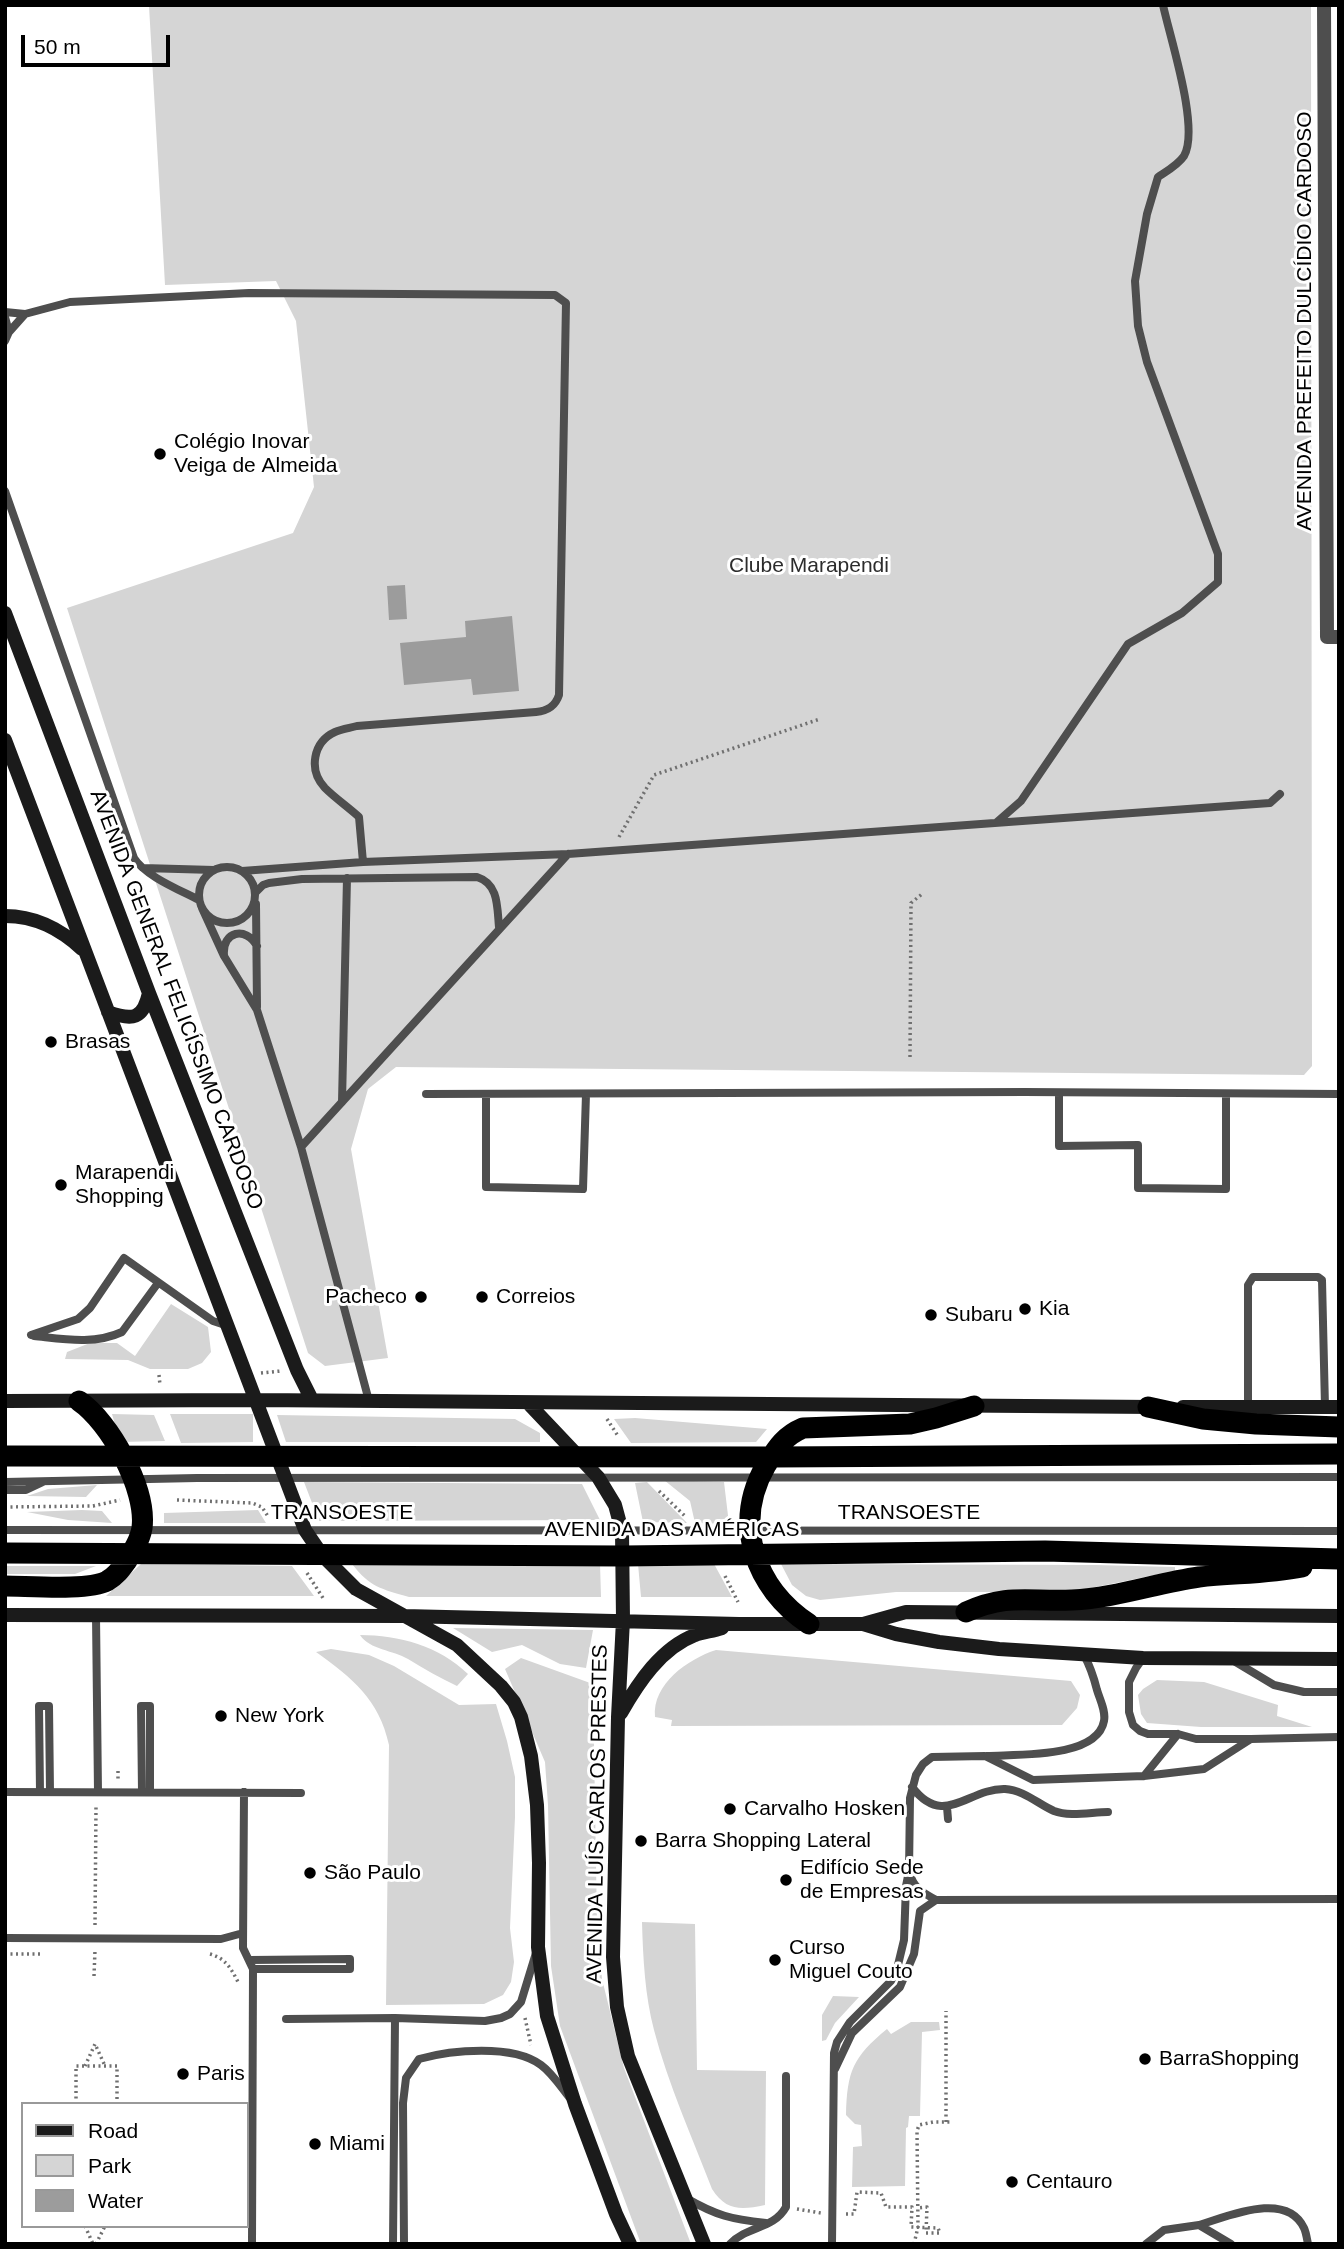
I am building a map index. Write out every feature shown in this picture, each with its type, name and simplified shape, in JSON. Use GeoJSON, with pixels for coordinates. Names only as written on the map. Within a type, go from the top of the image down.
{"type":"FeatureCollection","features":[{"type":"Feature","properties":{"kind":"highway"},"geometry":{"type":"LineString","coordinates":[[5,1586],[97,1585],[116,1575],[131,1554],[142,1531],[142,1513],[134,1480],[97,1418],[79,1401]]}},
{"type":"Feature","properties":{"kind":"highway"},"geometry":{"type":"LineString","coordinates":[[809,1624],[792,1613],[770,1589],[761,1573],[750,1530],[754,1492],[780,1442],[803,1428],[910,1423],[974,1406]]}},
{"type":"Feature","properties":{"kind":"highway"},"geometry":{"type":"LineString","coordinates":[[1149,1408],[1203,1419],[1339,1427]]}},
{"type":"Feature","properties":{"kind":"highway"},"geometry":{"type":"LineString","coordinates":[[5,1456],[772,1457],[1339,1454]]}},
{"type":"Feature","properties":{"kind":"highway","name":"AVENIDA DAS AMÉRICAS"},"geometry":{"type":"LineString","coordinates":[[5,1553],[623,1556],[1045,1551],[1331,1559]]}},
{"type":"Feature","properties":{"kind":"highway"},"geometry":{"type":"LineString","coordinates":[[966,1612],[987,1602],[1012,1598],[1072,1600],[1198,1578],[1282,1571],[1331,1559]]}},
{"type":"Feature","properties":{"kind":"street","name":"AVENIDA PREFEITO DULCÍDIO CARDOSO"},"geometry":{"type":"LineString","coordinates":[[1324,5],[1333,637]]}},
{"type":"Feature","properties":{"kind":"street","name":"AVENIDA GENERAL FELICÍSSIMO CARDOSO"},"geometry":{"type":"LineString","coordinates":[[5,612],[149,993],[297,1370],[312,1400]]}},
{"type":"Feature","properties":{"kind":"street"},"geometry":{"type":"LineString","coordinates":[[5,740],[305,1530],[322,1555],[356,1589],[457,1645],[501,1686],[514,1702],[521,1717],[531,1756],[537,1805],[538,1947],[547,2016],[575,2104],[630,2244]]}},
{"type":"Feature","properties":{"kind":"street"},"geometry":{"type":"LineString","coordinates":[[5,916],[40,921],[67,935],[85,951]]}},
{"type":"Feature","properties":{"kind":"street"},"geometry":{"type":"LineString","coordinates":[[108,1012],[123,1017],[136,1016],[145,1009],[149,993]]}},
{"type":"Feature","properties":{"kind":"street"},"geometry":{"type":"LineString","coordinates":[[5,1401],[312,1400],[1149,1408],[1332,1407]]}},
{"type":"Feature","properties":{"kind":"street","name":"AVENIDA LUÍS CARLOS PRESTES"},"geometry":{"type":"LineString","coordinates":[[528,1403],[598,1477],[615,1506],[622,1531],[623,1620],[618,1717],[613,1957],[617,2007],[628,2056],[704,2244]]}},
{"type":"Feature","properties":{"kind":"street"},"geometry":{"type":"LineString","coordinates":[[863,1624],[906,1612],[1339,1616]]}},
{"type":"Feature","properties":{"kind":"street"},"geometry":{"type":"LineString","coordinates":[[5,1615],[404,1616],[739,1624],[863,1624],[939,1642],[1084,1655],[1339,1659]]}},
{"type":"Feature","properties":{"kind":"street"},"geometry":{"type":"LineString","coordinates":[[618,1717],[645,1675],[663,1657],[694,1636],[739,1624]]}},
{"type":"Feature","properties":{"kind":"lane"},"geometry":{"type":"LineString","coordinates":[[997,822],[1021,801],[1128,644],[1182,613],[1218,582],[1218,554],[1147,362],[1138,326],[1135,281],[1147,214],[1158,177],[1184,155],[1189,140],[1189,119],[1163,5]]}},
{"type":"Feature","properties":{"kind":"lane"},"geometry":{"type":"LineString","coordinates":[[5,312],[24,314],[70,302],[249,293],[555,295],[566,303],[557,702],[545,711],[357,726],[334,732],[324,740],[317,750],[314,768],[323,786],[359,817],[363,862]]}},
{"type":"Feature","properties":{"kind":"lane"},"geometry":{"type":"LineString","coordinates":[[5,341],[24,314]]}},
{"type":"Feature","properties":{"kind":"lane"},"geometry":{"type":"LineString","coordinates":[[5,317],[9,332]]}},
{"type":"Feature","properties":{"kind":"lane"},"geometry":{"type":"LineString","coordinates":[[5,491],[134,858],[142,868],[201,904],[215,921],[233,923],[249,914],[256,895],[263,885],[269,883],[302,879],[477,877],[487,880],[492,888],[499,927]]}},
{"type":"Feature","properties":{"kind":"lane"},"geometry":{"type":"LineString","coordinates":[[242,871],[363,862],[568,854],[1270,803],[1280,794]]}},
{"type":"Feature","properties":{"kind":"lane"},"geometry":{"type":"LineString","coordinates":[[301,1147],[568,854]]}},
{"type":"Feature","properties":{"kind":"lane"},"geometry":{"type":"LineString","coordinates":[[142,868],[214,870],[232,867],[250,877],[256,895],[257,1010]]}},
{"type":"Feature","properties":{"kind":"lane"},"geometry":{"type":"LineString","coordinates":[[214,870],[201,883],[201,904],[224,956],[257,1010],[301,1147],[369,1401]]}},
{"type":"Feature","properties":{"kind":"lane"},"geometry":{"type":"LineString","coordinates":[[342,1102],[347,878]]}},
{"type":"Feature","properties":{"kind":"lane"},"geometry":{"type":"LineString","coordinates":[[224,956],[223,947],[235,934],[252,938],[257,946]]}},
{"type":"Feature","properties":{"kind":"lane"},"geometry":{"type":"LineString","coordinates":[[1059,1093],[1059,1146],[1138,1145],[1138,1188],[1226,1189],[1226,1094]]}},
{"type":"Feature","properties":{"kind":"lane"},"geometry":{"type":"LineString","coordinates":[[426,1094],[1339,1094]]}},
{"type":"Feature","properties":{"kind":"lane"},"geometry":{"type":"LineString","coordinates":[[486,1094],[486,1187],[583,1189],[586,1094]]}},
{"type":"Feature","properties":{"kind":"lane"},"geometry":{"type":"LineString","coordinates":[[158,1283],[122,1332],[116,1335],[80,1341],[31,1335],[78,1319],[90,1308],[124,1258],[213,1321],[225,1325]]}},
{"type":"Feature","properties":{"kind":"lane"},"geometry":{"type":"LineString","coordinates":[[1248,1407],[1248,1285],[1253,1277],[1318,1277],[1322,1280],[1332,1407]]}},
{"type":"Feature","properties":{"kind":"lane","name":"TRANSOESTE"},"geometry":{"type":"LineString","coordinates":[[5,1482],[286,1478],[1339,1477]]}},
{"type":"Feature","properties":{"kind":"lane","name":"TRANSOESTE"},"geometry":{"type":"LineString","coordinates":[[5,1490],[26,1490],[43,1482]]}},
{"type":"Feature","properties":{"kind":"lane","name":"TRANSOESTE"},"geometry":{"type":"LineString","coordinates":[[5,1529],[1339,1531]]}},
{"type":"Feature","properties":{"kind":"lane"},"geometry":{"type":"LineString","coordinates":[[96,1616],[98,1792]]}},
{"type":"Feature","properties":{"kind":"lane"},"geometry":{"type":"LineString","coordinates":[[832,2244],[834,2053],[843,2032],[891,1981],[897,1969],[904,1940],[912,1787],[923,1764],[932,1757],[1065,1751],[1074,1749],[1097,1734],[1103,1726],[1104,1713],[1084,1655]]}},
{"type":"Feature","properties":{"kind":"lane"},"geometry":{"type":"LineString","coordinates":[[1143,1658],[1129,1682],[1129,1712],[1133,1725],[1148,1734],[1178,1734],[1196,1739],[1251,1740],[1339,1737]]}},
{"type":"Feature","properties":{"kind":"lane"},"geometry":{"type":"LineString","coordinates":[[1231,1659],[1274,1685],[1304,1692],[1339,1692]]}},
{"type":"Feature","properties":{"kind":"lane"},"geometry":{"type":"LineString","coordinates":[[40,1792],[39,1706],[49,1706],[50,1792]]}},
{"type":"Feature","properties":{"kind":"lane"},"geometry":{"type":"LineString","coordinates":[[141,1706],[150,1706],[146,1792],[141,1706]]}},
{"type":"Feature","properties":{"kind":"lane"},"geometry":{"type":"LineString","coordinates":[[1144,1776],[1178,1734]]}},
{"type":"Feature","properties":{"kind":"lane"},"geometry":{"type":"LineString","coordinates":[[985,1756],[1033,1780],[1144,1776],[1204,1769],[1251,1740]]}},
{"type":"Feature","properties":{"kind":"lane"},"geometry":{"type":"LineString","coordinates":[[912,1787],[925,1800],[947,1807],[988,1791],[1004,1789],[1016,1791],[1060,1813],[1108,1812]]}},
{"type":"Feature","properties":{"kind":"lane"},"geometry":{"type":"LineString","coordinates":[[5,1792],[301,1793]]}},
{"type":"Feature","properties":{"kind":"lane"},"geometry":{"type":"LineString","coordinates":[[244,1792],[243,1948],[253,1969],[252,2244]]}},
{"type":"Feature","properties":{"kind":"lane"},"geometry":{"type":"LineString","coordinates":[[947,1807],[948,1819]]}},
{"type":"Feature","properties":{"kind":"lane"},"geometry":{"type":"LineString","coordinates":[[909,1871],[918,1890],[936,1900],[1339,1899]]}},
{"type":"Feature","properties":{"kind":"lane"},"geometry":{"type":"LineString","coordinates":[[832,2078],[852,2033],[900,1987],[914,1954],[920,1911],[936,1900]]}},
{"type":"Feature","properties":{"kind":"lane"},"geometry":{"type":"LineString","coordinates":[[5,1938],[221,1939],[243,1933]]}},
{"type":"Feature","properties":{"kind":"lane"},"geometry":{"type":"LineString","coordinates":[[285,2019],[485,2021],[501,2018],[510,2014],[521,2002],[538,1947]]}},
{"type":"Feature","properties":{"kind":"lane"},"geometry":{"type":"LineString","coordinates":[[250,1960],[350,1959],[350,1969],[253,1969]]}},
{"type":"Feature","properties":{"kind":"lane"},"geometry":{"type":"LineString","coordinates":[[393,2244],[395,2018]]}},
{"type":"Feature","properties":{"kind":"lane"},"geometry":{"type":"LineString","coordinates":[[404,2244],[403,2103],[406,2078],[419,2059],[443,2052],[517,2054],[543,2067],[575,2104]]}},
{"type":"Feature","properties":{"kind":"lane"},"geometry":{"type":"LineString","coordinates":[[730,2244],[743,2233],[775,2221],[786,2207],[786,2076]]}},
{"type":"Feature","properties":{"kind":"lane"},"geometry":{"type":"LineString","coordinates":[[686,2198],[711,2213],[735,2220],[769,2224]]}},
{"type":"Feature","properties":{"kind":"lane"},"geometry":{"type":"LineString","coordinates":[[1146,2244],[1164,2230],[1199,2225],[1250,2210],[1273,2207],[1292,2214],[1304,2227],[1308,2244]]}},
{"type":"Feature","properties":{"kind":"lane"},"geometry":{"type":"LineString","coordinates":[[1199,2225],[1231,2244]]}},
{"type":"Feature","properties":{"kind":"path"},"geometry":{"type":"LineString","coordinates":[[609,838],[619,838],[654,775],[820,719]]}},
{"type":"Feature","properties":{"kind":"path"},"geometry":{"type":"LineString","coordinates":[[910,1057],[911,903],[922,894]]}},
{"type":"Feature","properties":{"kind":"path"},"geometry":{"type":"LineString","coordinates":[[245,1374],[297,1370]]}},
{"type":"Feature","properties":{"kind":"path"},"geometry":{"type":"LineString","coordinates":[[159,1375],[160,1385]]}},
{"type":"Feature","properties":{"kind":"path"},"geometry":{"type":"LineString","coordinates":[[607,1419],[623,1443]]}},
{"type":"Feature","properties":{"kind":"path"},"geometry":{"type":"LineString","coordinates":[[654,1487],[692,1524]]}},
{"type":"Feature","properties":{"kind":"path"},"geometry":{"type":"LineString","coordinates":[[5,1507],[93,1506],[120,1500]]}},
{"type":"Feature","properties":{"kind":"path"},"geometry":{"type":"LineString","coordinates":[[177,1500],[252,1503],[262,1507],[274,1525]]}},
{"type":"Feature","properties":{"kind":"path"},"geometry":{"type":"LineString","coordinates":[[720,1567],[738,1602]]}},
{"type":"Feature","properties":{"kind":"path"},"geometry":{"type":"LineString","coordinates":[[303,1568],[323,1598]]}},
{"type":"Feature","properties":{"kind":"path"},"geometry":{"type":"LineString","coordinates":[[93,1976],[96,1804]]}},
{"type":"Feature","properties":{"kind":"path"},"geometry":{"type":"LineString","coordinates":[[203,1953],[221,1957],[232,1969],[239,1983]]}},
{"type":"Feature","properties":{"kind":"path"},"geometry":{"type":"LineString","coordinates":[[5,1954],[43,1954]]}},
{"type":"Feature","properties":{"kind":"path"},"geometry":{"type":"LineString","coordinates":[[914,2244],[918,2227],[919,2125],[949,2122],[946,2011]]}},
{"type":"Feature","properties":{"kind":"path"},"geometry":{"type":"LineString","coordinates":[[85,2066],[95,2044],[104,2066]]}},
{"type":"Feature","properties":{"kind":"path"},"geometry":{"type":"LineString","coordinates":[[76,2102],[76,2066],[117,2066],[117,2102]]}},
{"type":"Feature","properties":{"kind":"path"},"geometry":{"type":"LineString","coordinates":[[786,2207],[832,2214],[854,2214],[857,2192],[881,2193],[886,2207],[912,2207],[911,2227],[938,2228],[940,2233],[926,2234],[927,2207],[918,2208]]}},
{"type":"Feature","properties":{"kind":"path"},"geometry":{"type":"LineString","coordinates":[[86,2228],[94,2244],[105,2228]]}},
{"type":"Feature","properties":{"kind":"green space","name":"Clube Marapendi"},"geometry":{"type":"Polygon","coordinates":[[[1311,5],[1312,1066],[1304,1075],[396,1067],[368,1089],[351,1149],[388,1358],[325,1366],[308,1353],[67,608],[293,533],[314,487],[296,321],[276,281],[165,285],[149,6],[1311,5]]]}},
{"type":"Feature","properties":{"kind":"green space"},"geometry":{"type":"Polygon","coordinates":[[[171,1304],[208,1327],[211,1352],[202,1363],[188,1369],[150,1369],[128,1360],[65,1359],[67,1352],[90,1343],[117,1343],[135,1356],[171,1304]]]}},
{"type":"Feature","properties":{"kind":"green space"},"geometry":{"type":"Polygon","coordinates":[[[112,1414],[154,1415],[165,1441],[120,1442],[112,1414]]]}},
{"type":"Feature","properties":{"kind":"green space"},"geometry":{"type":"Polygon","coordinates":[[[170,1414],[253,1414],[253,1442],[181,1443],[170,1414]]]}},
{"type":"Feature","properties":{"kind":"green space"},"geometry":{"type":"Polygon","coordinates":[[[277,1415],[515,1419],[540,1433],[540,1442],[286,1442],[277,1415]]]}},
{"type":"Feature","properties":{"kind":"green space"},"geometry":{"type":"Polygon","coordinates":[[[635,1418],[767,1429],[756,1442],[631,1443],[614,1419],[635,1418]]]}},
{"type":"Feature","properties":{"kind":"green space"},"geometry":{"type":"Polygon","coordinates":[[[664,1480],[724,1482],[729,1524],[695,1523],[690,1501],[664,1480]]]}},
{"type":"Feature","properties":{"kind":"green space"},"geometry":{"type":"Polygon","coordinates":[[[304,1482],[582,1484],[600,1520],[319,1521],[304,1482]]]}},
{"type":"Feature","properties":{"kind":"green space"},"geometry":{"type":"Polygon","coordinates":[[[647,1482],[687,1523],[643,1522],[635,1483],[647,1482]]]}},
{"type":"Feature","properties":{"kind":"green space"},"geometry":{"type":"Polygon","coordinates":[[[97,1485],[86,1497],[27,1496],[48,1489],[97,1485]]]}},
{"type":"Feature","properties":{"kind":"green space"},"geometry":{"type":"Polygon","coordinates":[[[258,1510],[266,1523],[164,1523],[164,1513],[258,1510]]]}},
{"type":"Feature","properties":{"kind":"green space"},"geometry":{"type":"Polygon","coordinates":[[[102,1511],[112,1523],[68,1520],[27,1512],[102,1511]]]}},
{"type":"Feature","properties":{"kind":"green space"},"geometry":{"type":"Polygon","coordinates":[[[713,1562],[732,1597],[641,1597],[638,1564],[713,1562]]]}},
{"type":"Feature","properties":{"kind":"green space"},"geometry":{"type":"Polygon","coordinates":[[[141,1564],[292,1566],[314,1596],[106,1596],[141,1564]]]}},
{"type":"Feature","properties":{"kind":"green space"},"geometry":{"type":"Polygon","coordinates":[[[352,1564],[600,1564],[601,1597],[409,1597],[377,1586],[352,1564]]]}},
{"type":"Feature","properties":{"kind":"green space"},"geometry":{"type":"Polygon","coordinates":[[[781,1564],[1096,1565],[1175,1567],[1175,1571],[1071,1592],[896,1592],[820,1600],[806,1596],[792,1585],[781,1564]]]}},
{"type":"Feature","properties":{"kind":"green space"},"geometry":{"type":"Polygon","coordinates":[[[5,1566],[96,1566],[75,1574],[5,1574],[5,1566]]]}},
{"type":"Feature","properties":{"kind":"green space"},"geometry":{"type":"Polygon","coordinates":[[[453,1628],[593,1630],[586,1668],[560,1664],[522,1645],[492,1652],[453,1628]]]}},
{"type":"Feature","properties":{"kind":"green space"},"geometry":{"type":"Polygon","coordinates":[[[360,1635],[389,1637],[418,1644],[444,1656],[468,1674],[457,1686],[402,1656],[370,1644],[360,1635]]]}},
{"type":"Feature","properties":{"kind":"green space"},"geometry":{"type":"Polygon","coordinates":[[[331,1649],[369,1655],[394,1666],[459,1705],[496,1704],[515,1777],[510,1928],[514,1962],[511,1982],[503,1995],[484,2004],[386,2005],[389,1745],[371,1702],[341,1671],[316,1652],[331,1649]]]}},
{"type":"Feature","properties":{"kind":"green space"},"geometry":{"type":"Polygon","coordinates":[[[716,1650],[1071,1681],[1080,1695],[1077,1708],[1062,1725],[671,1726],[672,1720],[655,1717],[659,1694],[674,1674],[694,1660],[716,1650]]]}},
{"type":"Feature","properties":{"kind":"green space"},"geometry":{"type":"Polygon","coordinates":[[[521,1658],[593,1684],[597,1924],[602,1979],[624,2068],[691,2244],[641,2244],[560,2026],[551,1966],[545,1762],[505,1669],[521,1658]]]}},
{"type":"Feature","properties":{"kind":"green space"},"geometry":{"type":"Polygon","coordinates":[[[1157,1680],[1204,1682],[1278,1705],[1277,1716],[1312,1727],[1201,1727],[1147,1723],[1141,1714],[1138,1695],[1157,1680]]]}},
{"type":"Feature","properties":{"kind":"green space"},"geometry":{"type":"Polygon","coordinates":[[[642,1922],[695,1924],[697,2070],[766,2071],[765,2205],[735,2207],[723,2201],[712,2189],[673,2090],[654,2030],[644,1963],[642,1922]]]}},
{"type":"Feature","properties":{"kind":"green space"},"geometry":{"type":"Polygon","coordinates":[[[833,1996],[859,1997],[835,2023],[826,2040],[822,2041],[822,2015],[833,1996]]]}},
{"type":"Feature","properties":{"kind":"green space"},"geometry":{"type":"Polygon","coordinates":[[[911,2022],[939,2022],[940,2030],[922,2032],[920,2116],[909,2116],[906,2128],[905,2186],[852,2187],[853,2147],[862,2146],[861,2125],[855,2124],[846,2115],[850,2076],[866,2048],[887,2029],[891,2034],[911,2022]]]}},
{"type":"Feature","properties":{"kind":"water"},"geometry":{"type":"Polygon","coordinates":[[[405,585],[407,619],[389,620],[387,586],[405,585]]]}},
{"type":"Feature","properties":{"kind":"water"},"geometry":{"type":"Polygon","coordinates":[[[512,616],[519,691],[473,695],[471,679],[404,685],[400,643],[466,637],[465,621],[512,616]]]}},
{"type":"Feature","properties":{"kind":"place","name":"Colégio Inovar Veiga de Almeida"},"geometry":{"type":"Point","coordinates":[160,454]}},
{"type":"Feature","properties":{"kind":"place","name":"Brasas"},"geometry":{"type":"Point","coordinates":[51,1042]}},
{"type":"Feature","properties":{"kind":"place","name":"Marapendi Shopping"},"geometry":{"type":"Point","coordinates":[61,1185]}},
{"type":"Feature","properties":{"kind":"place","name":"Pacheco"},"geometry":{"type":"Point","coordinates":[421,1297]}},
{"type":"Feature","properties":{"kind":"place","name":"Correios"},"geometry":{"type":"Point","coordinates":[482,1297]}},
{"type":"Feature","properties":{"kind":"place","name":"Kia"},"geometry":{"type":"Point","coordinates":[1025,1309]}},
{"type":"Feature","properties":{"kind":"place","name":"Subaru"},"geometry":{"type":"Point","coordinates":[931,1315]}},
{"type":"Feature","properties":{"kind":"place","name":"New York"},"geometry":{"type":"Point","coordinates":[221,1716]}},
{"type":"Feature","properties":{"kind":"place","name":"Carvalho Hosken"},"geometry":{"type":"Point","coordinates":[730,1809]}},
{"type":"Feature","properties":{"kind":"place","name":"Barra Shopping Lateral"},"geometry":{"type":"Point","coordinates":[641,1841]}},
{"type":"Feature","properties":{"kind":"place","name":"São Paulo"},"geometry":{"type":"Point","coordinates":[310,1873]}},
{"type":"Feature","properties":{"kind":"place","name":"Edifício Sede de Empresas"},"geometry":{"type":"Point","coordinates":[786,1880]}},
{"type":"Feature","properties":{"kind":"place","name":"Curso Miguel Couto"},"geometry":{"type":"Point","coordinates":[775,1960]}},
{"type":"Feature","properties":{"kind":"place","name":"BarraShopping"},"geometry":{"type":"Point","coordinates":[1145,2059]}},
{"type":"Feature","properties":{"kind":"place","name":"Paris"},"geometry":{"type":"Point","coordinates":[183,2074]}},
{"type":"Feature","properties":{"kind":"place","name":"Miami"},"geometry":{"type":"Point","coordinates":[315,2144]}},
{"type":"Feature","properties":{"kind":"place","name":"Centauro"},"geometry":{"type":"Point","coordinates":[1012,2182]}}]}
